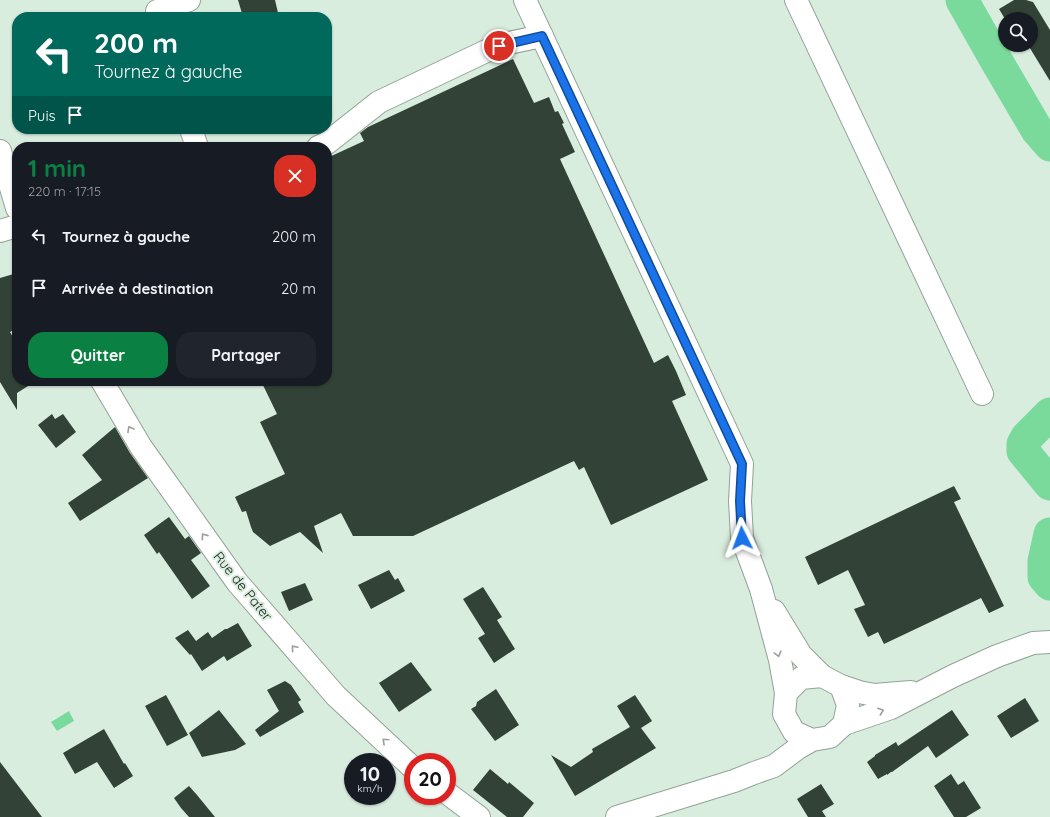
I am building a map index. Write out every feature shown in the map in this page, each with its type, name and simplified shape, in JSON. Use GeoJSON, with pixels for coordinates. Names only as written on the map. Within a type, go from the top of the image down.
{"type":"FeatureCollection","features":[{"type":"Feature","properties":{"kind":"street"},"geometry":{"type":"LineString","coordinates":[[156,9],[188,0]]}},
{"type":"Feature","properties":{"kind":"street"},"geometry":{"type":"LineString","coordinates":[[525,0],[742,464],[740,501],[742,538],[761,589],[780,660],[786,693],[783,735],[775,754],[754,773]]}},
{"type":"Feature","properties":{"kind":"street"},"geometry":{"type":"LineString","coordinates":[[796,0],[982,394]]}},
{"type":"Feature","properties":{"kind":"street"},"geometry":{"type":"LineString","coordinates":[[328,142],[379,102],[499,46],[542,36]]}},
{"type":"Feature","properties":{"kind":"street"},"geometry":{"type":"LineString","coordinates":[[0,151],[12,191]]}},
{"type":"Feature","properties":{"kind":"street"},"geometry":{"type":"LineString","coordinates":[[0,230],[12,227]]}},
{"type":"Feature","properties":{"kind":"street","name":"Rue de Pater"},"geometry":{"type":"LineString","coordinates":[[105,386],[141,448],[237,582],[336,696],[404,760]]}},
{"type":"Feature","properties":{"kind":"street"},"geometry":{"type":"LineString","coordinates":[[761,589],[801,655],[831,681],[848,705],[844,724]]}},
{"type":"Feature","properties":{"kind":"street"},"geometry":{"type":"LineString","coordinates":[[617,817],[734,781],[774,766],[798,748],[812,740],[830,737],[844,724],[890,708],[953,676],[998,656],[1033,644],[1050,642]]}},
{"type":"Feature","properties":{"kind":"street"},"geometry":{"type":"LineString","coordinates":[[786,693],[801,678],[831,681],[859,692],[874,695],[924,691]]}},
{"type":"Feature","properties":{"kind":"street"},"geometry":{"type":"LineString","coordinates":[[784,714],[794,732],[812,740]]}},
{"type":"Feature","properties":{"kind":"street"},"geometry":{"type":"LineString","coordinates":[[456,800],[479,817]]}},
{"type":"Feature","properties":{"kind":"shaded area"},"geometry":{"type":"Polygon","coordinates":[[[69,711],[74,721],[57,731],[51,722],[69,711]]]}},
{"type":"Feature","properties":{"kind":"building"},"geometry":{"type":"Polygon","coordinates":[[[238,0],[275,0],[278,12],[242,12],[238,0]]]}},
{"type":"Feature","properties":{"kind":"building"},"geometry":{"type":"Polygon","coordinates":[[[1014,0],[1026,0],[1033,2],[1050,30],[1050,81],[1032,52],[1038,52],[1038,12],[1001,12],[999,9],[1014,0]]]}},
{"type":"Feature","properties":{"kind":"building"},"geometry":{"type":"Polygon","coordinates":[[[513,59],[534,103],[549,97],[555,112],[558,111],[564,123],[562,124],[575,152],[560,159],[654,363],[668,355],[676,371],[686,395],[672,401],[708,480],[611,525],[584,467],[579,470],[574,461],[413,536],[353,536],[341,513],[314,526],[323,553],[300,532],[270,546],[253,532],[246,511],[242,512],[235,497],[285,474],[260,422],[277,414],[263,386],[332,386],[332,156],[364,141],[360,133],[368,127],[513,59]]]}},
{"type":"Feature","properties":{"kind":"building"},"geometry":{"type":"Polygon","coordinates":[[[12,274],[12,331],[10,332],[12,335],[12,386],[28,386],[17,393],[17,410],[0,382],[0,278],[12,274]]]}},
{"type":"Feature","properties":{"kind":"building"},"geometry":{"type":"Polygon","coordinates":[[[52,414],[55,419],[63,414],[76,432],[56,448],[38,425],[52,414]]]}},
{"type":"Feature","properties":{"kind":"building"},"geometry":{"type":"Polygon","coordinates":[[[115,427],[130,453],[148,478],[80,521],[68,503],[102,480],[82,455],[115,427]]]}},
{"type":"Feature","properties":{"kind":"building"},"geometry":{"type":"Polygon","coordinates":[[[954,486],[961,499],[954,502],[1004,606],[989,613],[981,598],[884,644],[878,632],[868,637],[854,609],[865,605],[848,570],[818,585],[805,557],[954,486]]]}},
{"type":"Feature","properties":{"kind":"building"},"geometry":{"type":"Polygon","coordinates":[[[169,517],[185,539],[189,536],[201,553],[191,560],[210,586],[192,599],[159,552],[157,554],[144,535],[169,517]]]}},
{"type":"Feature","properties":{"kind":"building"},"geometry":{"type":"Polygon","coordinates":[[[389,570],[395,580],[398,578],[405,591],[371,609],[358,585],[389,570]]]}},
{"type":"Feature","properties":{"kind":"building"},"geometry":{"type":"Polygon","coordinates":[[[305,583],[313,600],[289,611],[281,592],[305,583]]]}},
{"type":"Feature","properties":{"kind":"building"},"geometry":{"type":"Polygon","coordinates":[[[483,587],[502,617],[497,620],[515,649],[494,663],[478,638],[485,634],[463,599],[483,587]]]}},
{"type":"Feature","properties":{"kind":"building"},"geometry":{"type":"Polygon","coordinates":[[[238,623],[252,646],[227,661],[224,656],[202,671],[191,654],[190,655],[175,638],[188,630],[196,641],[208,632],[212,638],[225,629],[238,623]]]}},
{"type":"Feature","properties":{"kind":"building"},"geometry":{"type":"Polygon","coordinates":[[[411,662],[432,690],[399,712],[379,683],[411,662]]]}},
{"type":"Feature","properties":{"kind":"building"},"geometry":{"type":"Polygon","coordinates":[[[285,681],[291,685],[301,700],[298,702],[304,712],[260,737],[255,730],[279,711],[267,690],[285,681]]]}},
{"type":"Feature","properties":{"kind":"building"},"geometry":{"type":"Polygon","coordinates":[[[496,689],[519,725],[495,741],[471,709],[476,706],[477,702],[496,689]]]}},
{"type":"Feature","properties":{"kind":"building"},"geometry":{"type":"Polygon","coordinates":[[[166,695],[188,735],[167,746],[145,706],[166,695]]]}},
{"type":"Feature","properties":{"kind":"building"},"geometry":{"type":"Polygon","coordinates":[[[635,695],[652,721],[641,728],[656,748],[575,796],[551,755],[571,767],[593,752],[592,749],[630,727],[617,706],[635,695]]]}},
{"type":"Feature","properties":{"kind":"building"},"geometry":{"type":"Polygon","coordinates":[[[1025,698],[1039,721],[1011,738],[997,716],[1025,698]]]}},
{"type":"Feature","properties":{"kind":"building"},"geometry":{"type":"Polygon","coordinates":[[[219,710],[246,744],[235,750],[202,757],[189,733],[219,710]]]}},
{"type":"Feature","properties":{"kind":"building"},"geometry":{"type":"Polygon","coordinates":[[[952,710],[969,735],[936,758],[928,746],[892,772],[878,779],[867,762],[875,755],[896,742],[898,746],[952,710]]]}},
{"type":"Feature","properties":{"kind":"building"},"geometry":{"type":"Polygon","coordinates":[[[104,729],[124,764],[125,763],[133,776],[114,788],[97,762],[75,774],[63,753],[104,729]]]}},
{"type":"Feature","properties":{"kind":"building"},"geometry":{"type":"Polygon","coordinates":[[[0,762],[42,817],[0,817],[0,762]]]}},
{"type":"Feature","properties":{"kind":"building"},"geometry":{"type":"Polygon","coordinates":[[[490,769],[508,784],[509,782],[534,803],[523,817],[507,817],[473,790],[490,769]]]}},
{"type":"Feature","properties":{"kind":"building"},"geometry":{"type":"Polygon","coordinates":[[[951,774],[958,785],[964,781],[981,808],[966,817],[954,817],[934,786],[951,774]]]}},
{"type":"Feature","properties":{"kind":"building"},"geometry":{"type":"Polygon","coordinates":[[[821,784],[834,804],[822,811],[826,817],[808,817],[797,799],[821,784]]]}},
{"type":"Feature","properties":{"kind":"building"},"geometry":{"type":"Polygon","coordinates":[[[189,786],[215,817],[189,817],[181,808],[174,798],[189,786]]]}},
{"type":"Feature","properties":{"kind":"waterway"},"geometry":{"type":"LineString","coordinates":[[962,0],[1037,130],[1050,145]]}},
{"type":"Feature","properties":{"kind":"waterway"},"geometry":{"type":"LineString","coordinates":[[1050,414],[1027,437],[1023,444],[1023,451],[1050,484]]}},
{"type":"Feature","properties":{"kind":"waterway"},"geometry":{"type":"LineString","coordinates":[[1050,534],[1044,561],[1044,577],[1050,584]]}},
{"type":"Feature","properties":{"kind":"route"},"geometry":{"type":"LineString","coordinates":[[499,46],[542,36],[742,464],[740,501],[742,538]]}}]}
